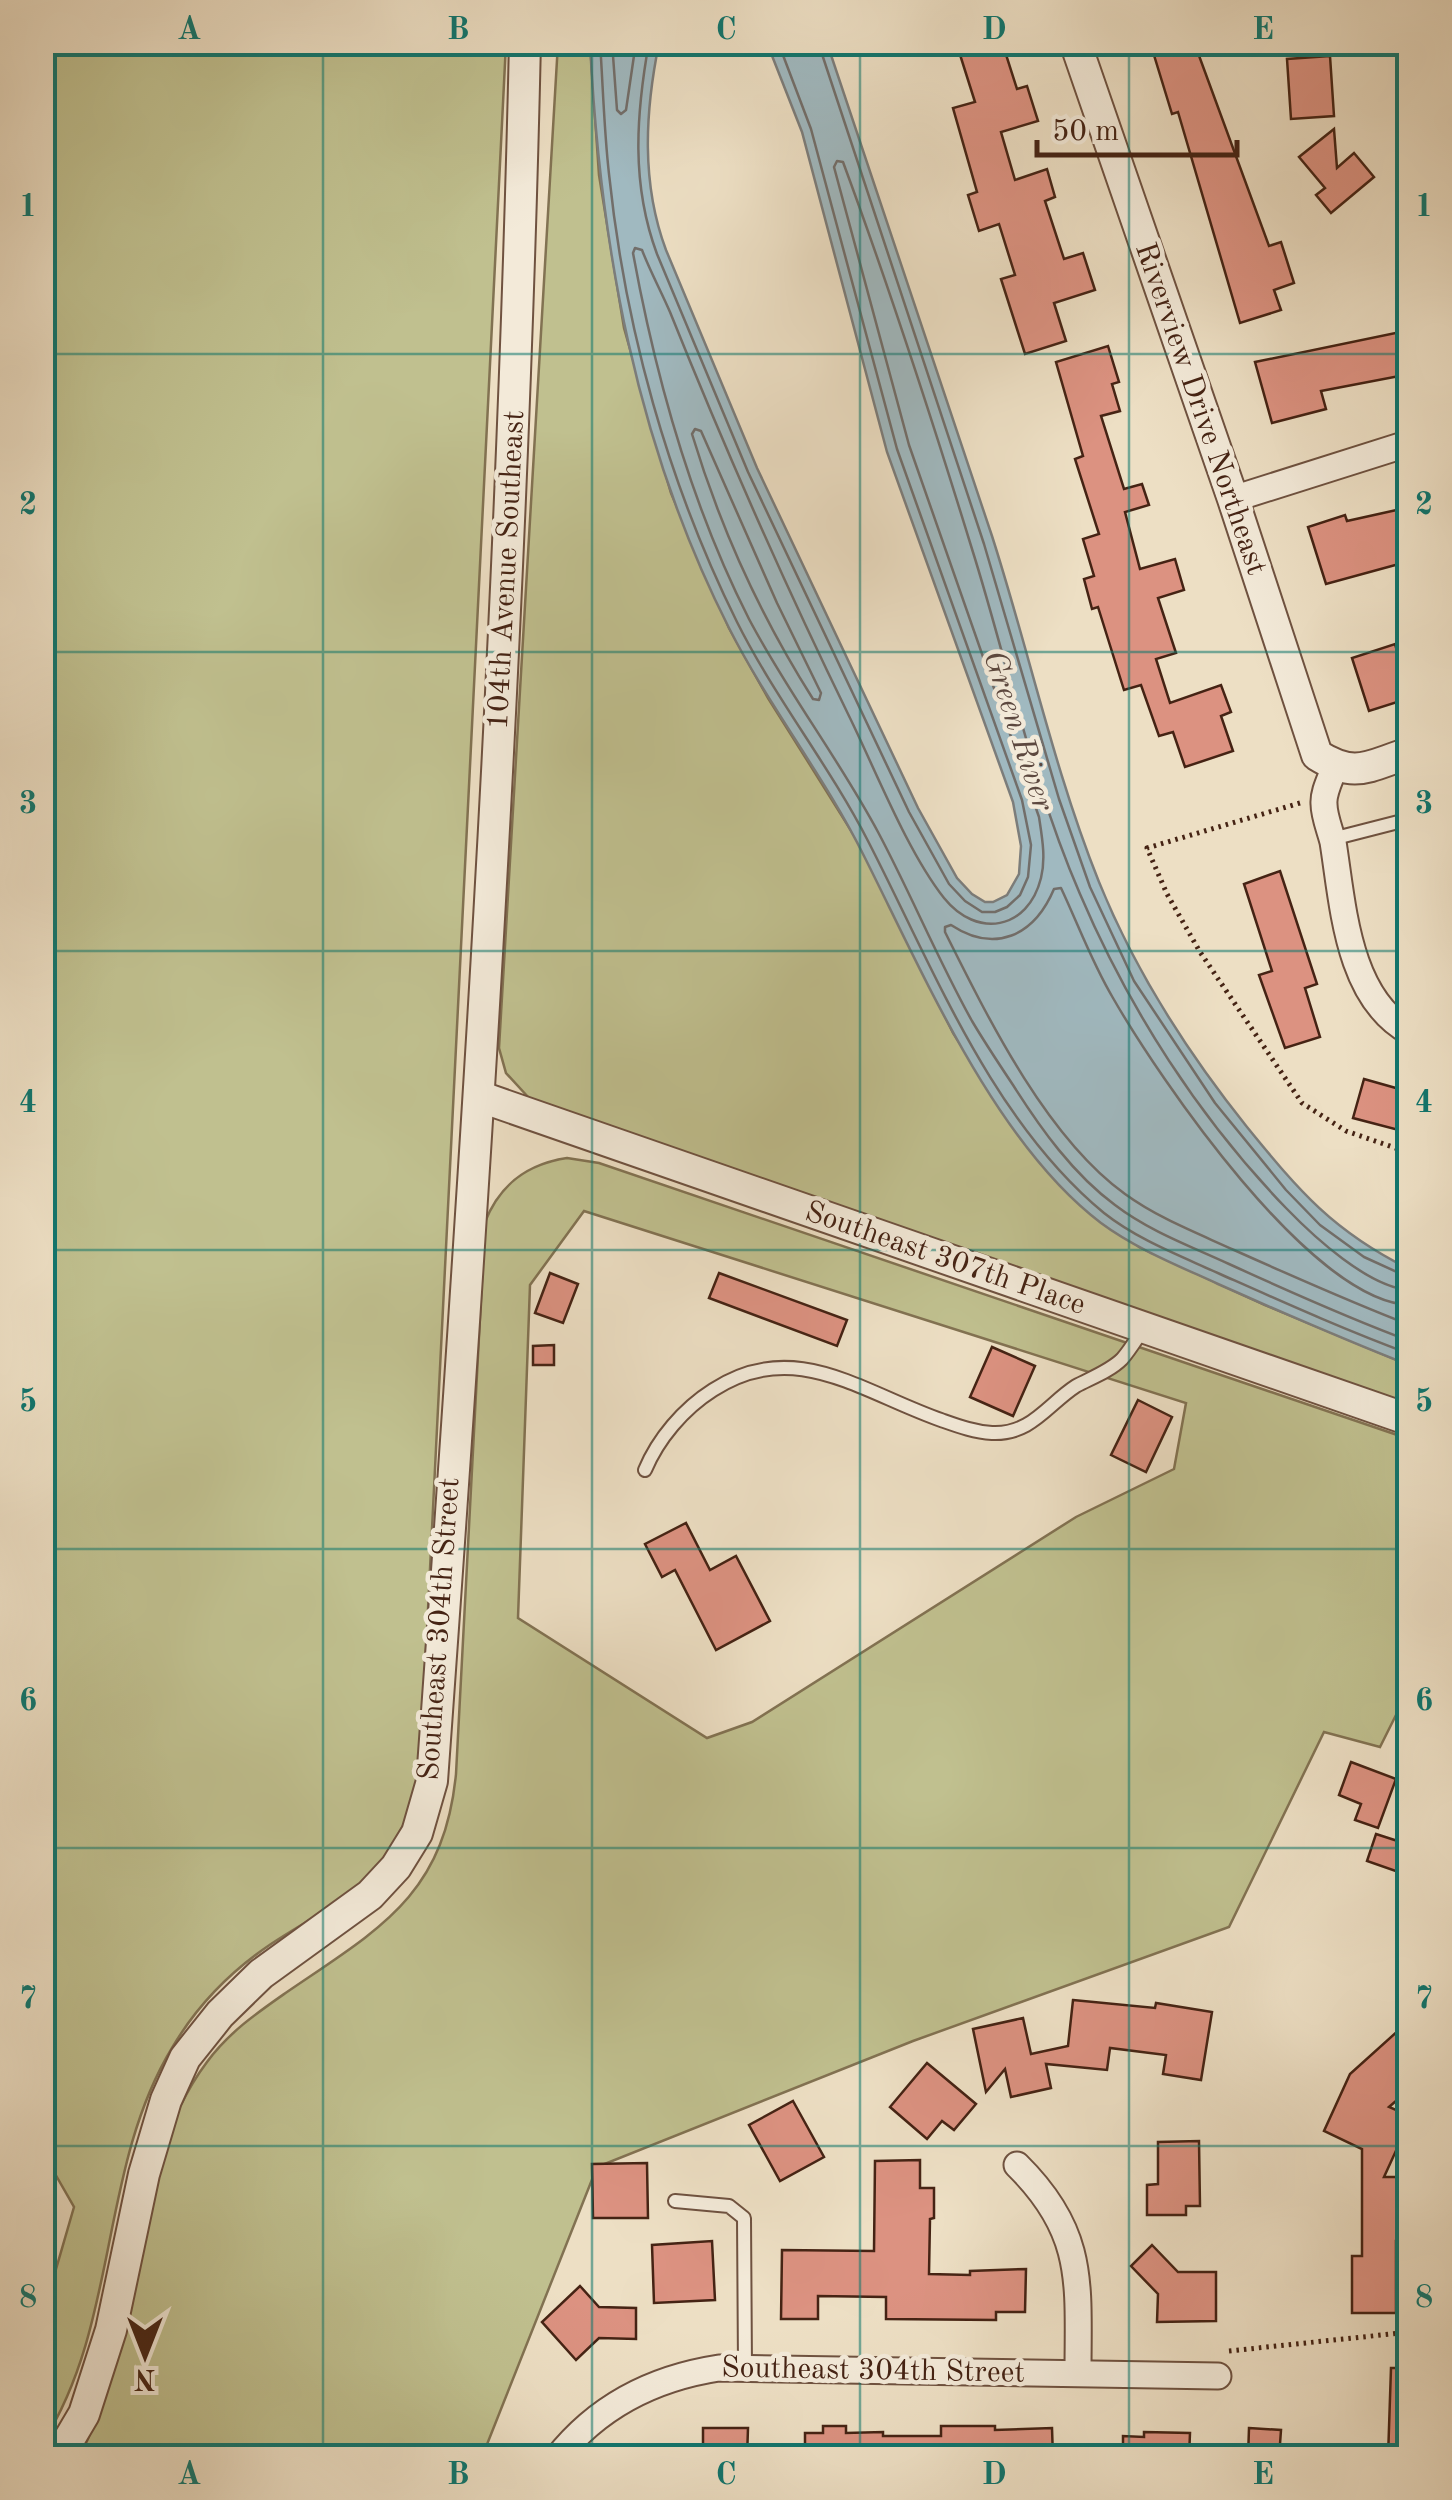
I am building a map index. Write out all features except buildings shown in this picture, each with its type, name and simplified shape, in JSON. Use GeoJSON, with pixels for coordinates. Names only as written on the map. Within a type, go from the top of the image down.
{"type":"FeatureCollection","features":[{"type":"Feature","properties":{"kind":"street","name":"104th Avenue Southeast"},"geometry":{"type":"LineString","coordinates":[[481,1097],[518,348],[525,42]]}},
{"type":"Feature","properties":{"kind":"street","name":"Riverview Drive Northeast"},"geometry":{"type":"LineString","coordinates":[[1074,42],[1233,499],[1316,756],[1335,766]]}},
{"type":"Feature","properties":{"kind":"street"},"geometry":{"type":"LineString","coordinates":[[1233,499],[1410,444]]}},
{"type":"Feature","properties":{"kind":"street"},"geometry":{"type":"LineString","coordinates":[[1410,753],[1356,771],[1335,766],[1323,801],[1342,914],[1367,988],[1410,1032]]}},
{"type":"Feature","properties":{"kind":"street","name":"Southeast 307th Place"},"geometry":{"type":"LineString","coordinates":[[481,1097],[1410,1420]]}},
{"type":"Feature","properties":{"kind":"street","name":"Southeast 304th Street"},"geometry":{"type":"LineString","coordinates":[[58,2458],[84,2414],[111,2330],[144,2174],[166,2100],[185,2058],[220,2014],[261,1974],[370,1895],[396,1867],[417,1833],[432,1781],[481,1097]]}},
{"type":"Feature","properties":{"kind":"street"},"geometry":{"type":"LineString","coordinates":[[1018,2165],[1056,2210],[1074,2254],[1078,2374]]}},
{"type":"Feature","properties":{"kind":"street","name":"Southeast 304th Street"},"geometry":{"type":"LineString","coordinates":[[556,2458],[573,2437],[605,2410],[640,2390],[696,2371],[745,2367],[1218,2376]]}},
{"type":"Feature","properties":{"kind":"lane"},"geometry":{"type":"LineString","coordinates":[[1332,839],[1410,819]]}},
{"type":"Feature","properties":{"kind":"lane"},"geometry":{"type":"LineString","coordinates":[[645,1470],[653,1451],[703,1396],[731,1378],[763,1367],[812,1370],[969,1430],[995,1434],[1034,1422],[1072,1388],[1120,1361],[1144,1328]]}},
{"type":"Feature","properties":{"kind":"lane"},"geometry":{"type":"LineString","coordinates":[[675,2201],[729,2206],[744,2218],[745,2367]]}},
{"type":"Feature","properties":{"kind":"path"},"geometry":{"type":"LineString","coordinates":[[1323,801],[1292,803],[1148,848],[1167,894],[1200,952],[1302,1103],[1346,1131],[1410,1152]]}},
{"type":"Feature","properties":{"kind":"path"},"geometry":{"type":"LineString","coordinates":[[1218,2376],[1216,2352],[1410,2332]]}},
{"type":"Feature","properties":{"kind":"green space"},"geometry":{"type":"Polygon","coordinates":[[[43,43],[506,43],[419,1790],[398,1835],[370,1875],[335,1904],[242,1966],[203,2004],[172,2048],[132,2143],[85,2347],[67,2396],[43,2442],[43,2314],[74,2207],[42,2151],[43,43]]]}},
{"type":"Feature","properties":{"kind":"green space"},"geometry":{"type":"Polygon","coordinates":[[[558,43],[590,43],[599,175],[624,328],[671,493],[729,628],[857,840],[953,1033],[1021,1139],[1139,1247],[1409,1365],[1409,1416],[529,1098],[506,1073],[499,1048],[558,43]]]}},
{"type":"Feature","properties":{"kind":"green space"},"geometry":{"type":"Polygon","coordinates":[[[567,1158],[599,1163],[1409,1439],[1409,1689],[1380,1747],[1324,1732],[1229,1927],[913,2041],[597,2167],[482,2457],[79,2458],[113,2361],[147,2203],[181,2105],[225,2041],[254,2015],[378,1928],[422,1880],[437,1851],[449,1816],[456,1774],[485,1222],[499,1197],[517,1178],[567,1158]],[[584,1211],[530,1285],[518,1618],[707,1738],[752,1722],[1076,1517],[1174,1469],[1186,1403],[584,1211]]]}},
{"type":"Feature","properties":{"kind":"water","name":"Green River"},"geometry":{"type":"Polygon","coordinates":[[[590,43],[659,43],[648,147],[652,199],[666,250],[757,468],[918,808],[957,878],[972,894],[993,902],[1007,895],[1019,874],[1021,846],[1013,802],[887,452],[802,132],[767,43],[827,43],[992,536],[1068,797],[1113,915],[1183,1040],[1266,1150],[1338,1225],[1409,1269],[1409,1365],[1218,1284],[1114,1232],[1063,1189],[995,1103],[937,1002],[849,827],[729,628],[669,488],[628,343],[614,269],[595,119],[590,43]]]}}]}
